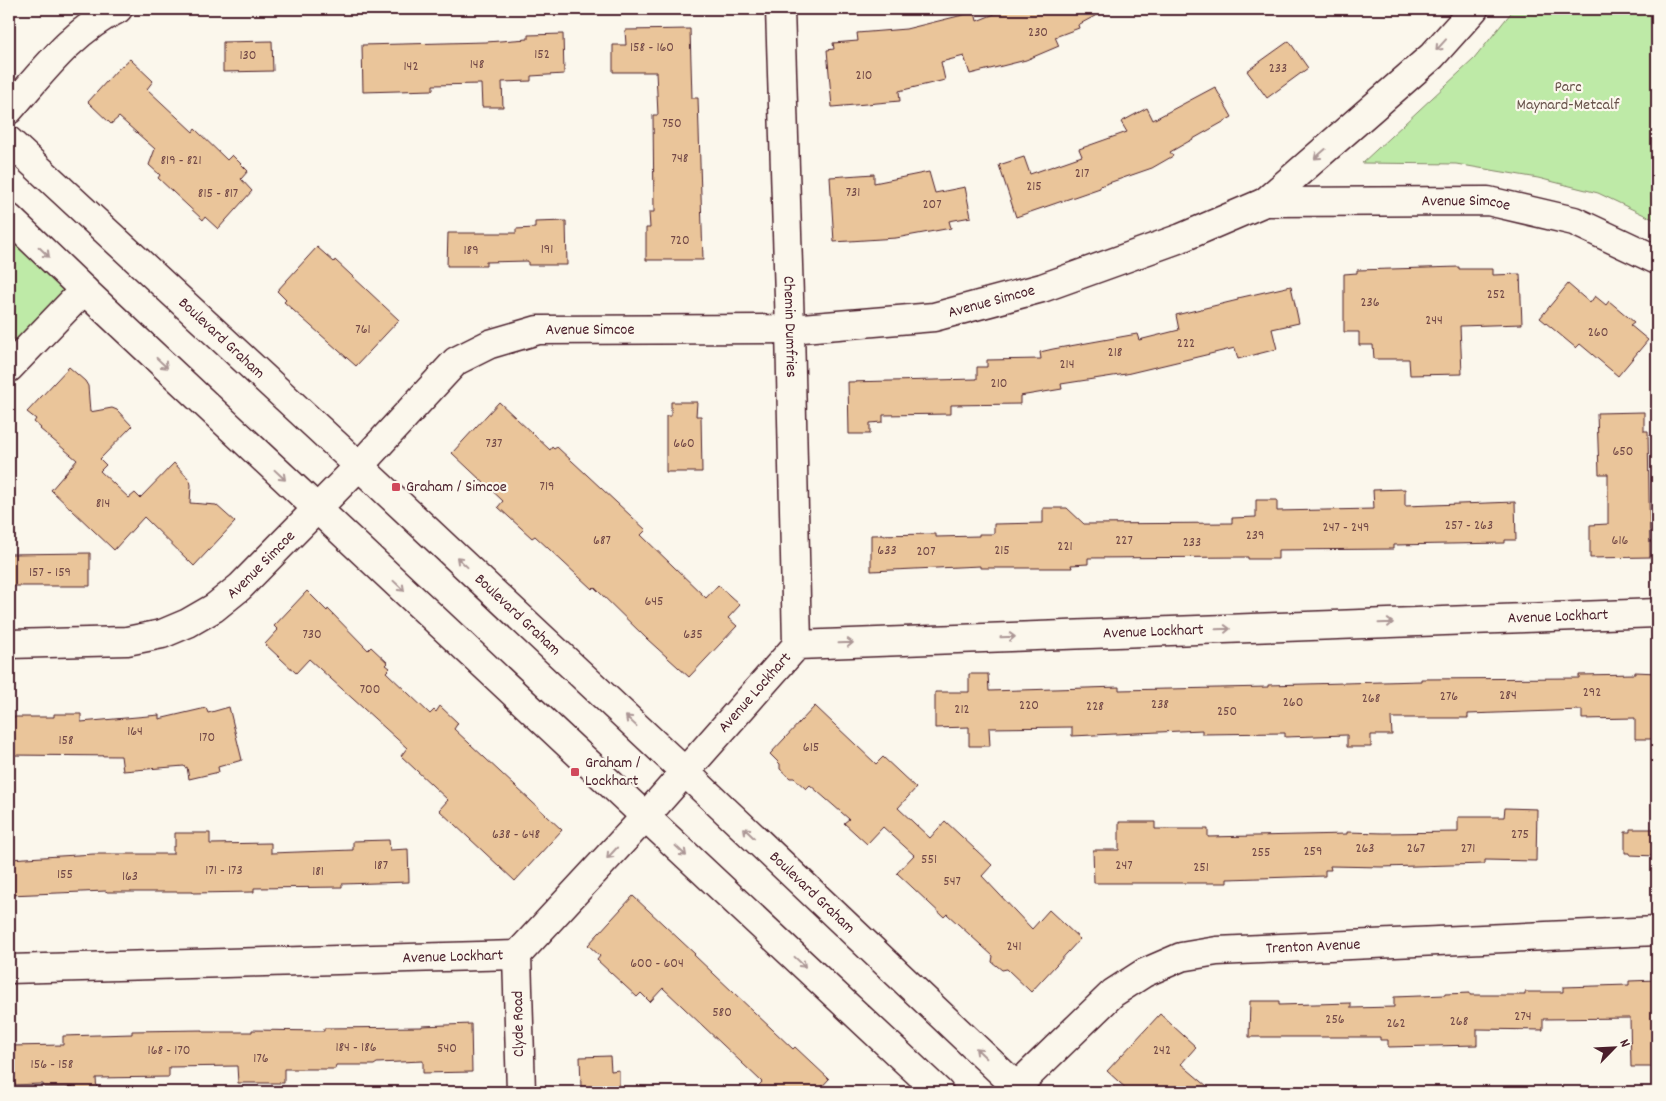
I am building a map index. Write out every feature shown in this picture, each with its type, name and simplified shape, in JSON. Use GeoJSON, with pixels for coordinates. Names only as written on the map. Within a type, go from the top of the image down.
{"type":"FeatureCollection","features":[{"type":"Feature","properties":{"kind":"street"},"geometry":{"type":"LineString","coordinates":[[9,110],[76,36],[107,14],[118,9]]}},
{"type":"Feature","properties":{"kind":"street","name":"Chemin Dumfries"},"geometry":{"type":"LineString","coordinates":[[780,9],[797,645]]}},
{"type":"Feature","properties":{"kind":"street","name":"Avenue Simcoe"},"geometry":{"type":"LineString","coordinates":[[9,644],[127,641],[162,634],[188,623],[214,608],[240,587],[360,466],[456,361],[490,344],[538,330],[790,329],[934,317],[1051,285],[1182,238],[1265,202],[1432,56],[1474,9]]}},
{"type":"Feature","properties":{"kind":"street","name":"Boulevard Graham"},"geometry":{"type":"LineString","coordinates":[[9,142],[360,466],[686,773],[1017,1090]]}},
{"type":"Feature","properties":{"kind":"street","name":"Avenue Simcoe"},"geometry":{"type":"LineString","coordinates":[[1265,202],[1488,201],[1574,221],[1657,260]]}},
{"type":"Feature","properties":{"kind":"street"},"geometry":{"type":"LineString","coordinates":[[9,218],[316,509],[939,1092]]}},
{"type":"Feature","properties":{"kind":"street"},"geometry":{"type":"LineString","coordinates":[[9,368],[84,290]]}},
{"type":"Feature","properties":{"kind":"street","name":"Avenue Lockhart"},"geometry":{"type":"LineString","coordinates":[[9,969],[518,955],[686,773],[797,645],[1657,613]]}},
{"type":"Feature","properties":{"kind":"street","name":"Trenton Avenue"},"geometry":{"type":"LineString","coordinates":[[1017,1090],[1113,993],[1144,973],[1181,957],[1217,951],[1657,932]]}},
{"type":"Feature","properties":{"kind":"street","name":"Clyde Road"},"geometry":{"type":"LineString","coordinates":[[518,955],[521,1092]]}},
{"type":"Feature","properties":{"kind":"green space","name":"Parc Maynard-Metcalf"},"geometry":{"type":"Polygon","coordinates":[[[1514,9],[1657,9],[1657,221],[1598,193],[1538,178],[1456,164],[1362,163],[1474,59],[1514,9]]]}},
{"type":"Feature","properties":{"kind":"green space"},"geometry":{"type":"Polygon","coordinates":[[[9,218],[84,290],[9,368],[9,218]]]}},
{"type":"Feature","properties":{"kind":"building"},"geometry":{"type":"Polygon","coordinates":[[[1007,9],[1108,9],[1078,25],[1079,28],[1055,37],[1059,46],[1026,60],[970,74],[964,56],[941,62],[945,80],[899,91],[900,101],[832,107],[827,50],[834,49],[833,43],[858,41],[857,33],[906,29],[975,12],[977,21],[1007,9]]]}},
{"type":"Feature","properties":{"kind":"building"},"geometry":{"type":"Polygon","coordinates":[[[690,29],[692,98],[698,98],[703,260],[646,260],[646,228],[650,228],[649,212],[654,212],[653,115],[658,115],[656,72],[613,72],[613,45],[626,45],[625,30],[690,29]]]}},
{"type":"Feature","properties":{"kind":"building"},"geometry":{"type":"Polygon","coordinates":[[[563,34],[564,74],[531,76],[531,81],[502,82],[503,107],[482,107],[481,84],[433,85],[433,90],[363,92],[362,45],[486,42],[528,39],[528,35],[563,34]]]}},
{"type":"Feature","properties":{"kind":"building"},"geometry":{"type":"Polygon","coordinates":[[[272,41],[273,71],[223,72],[223,42],[272,41]]]}},
{"type":"Feature","properties":{"kind":"building"},"geometry":{"type":"Polygon","coordinates":[[[1289,41],[1308,68],[1267,98],[1247,71],[1289,41]]]}},
{"type":"Feature","properties":{"kind":"building"},"geometry":{"type":"Polygon","coordinates":[[[130,59],[153,81],[147,89],[193,132],[195,129],[227,160],[232,155],[248,171],[241,179],[252,191],[218,229],[205,217],[203,220],[158,178],[160,175],[149,165],[155,149],[119,117],[111,124],[88,102],[117,70],[130,59]]]}},
{"type":"Feature","properties":{"kind":"building"},"geometry":{"type":"Polygon","coordinates":[[[1215,87],[1232,117],[1170,152],[1173,156],[1152,168],[1016,217],[999,165],[1024,157],[1030,174],[1082,156],[1079,149],[1127,132],[1121,122],[1147,108],[1153,120],[1215,87]]]}},
{"type":"Feature","properties":{"kind":"building"},"geometry":{"type":"Polygon","coordinates":[[[929,172],[935,193],[965,187],[971,217],[949,221],[951,228],[896,238],[834,242],[830,177],[874,174],[874,183],[929,172]]]}},
{"type":"Feature","properties":{"kind":"building"},"geometry":{"type":"Polygon","coordinates":[[[566,221],[567,265],[528,265],[528,261],[486,262],[486,266],[447,266],[448,233],[516,233],[516,229],[535,228],[535,222],[566,221]]]}},
{"type":"Feature","properties":{"kind":"building"},"geometry":{"type":"Polygon","coordinates":[[[317,247],[334,262],[335,260],[399,320],[356,366],[284,302],[286,300],[277,291],[317,247]]]}},
{"type":"Feature","properties":{"kind":"building"},"geometry":{"type":"Polygon","coordinates":[[[1459,267],[1459,269],[1493,269],[1493,275],[1520,274],[1522,324],[1460,326],[1462,374],[1410,375],[1409,359],[1374,359],[1373,345],[1359,345],[1359,332],[1344,332],[1344,274],[1357,273],[1357,270],[1459,267]]]}},
{"type":"Feature","properties":{"kind":"building"},"geometry":{"type":"Polygon","coordinates":[[[1568,284],[1590,303],[1595,296],[1606,305],[1609,301],[1634,322],[1630,325],[1648,340],[1618,376],[1580,344],[1576,348],[1540,318],[1568,284]]]}},
{"type":"Feature","properties":{"kind":"building"},"geometry":{"type":"Polygon","coordinates":[[[1291,286],[1299,323],[1272,329],[1277,349],[1238,359],[1235,348],[1126,374],[1061,384],[1062,389],[1020,396],[1020,404],[951,405],[951,414],[883,415],[883,422],[870,423],[870,434],[849,434],[848,382],[977,379],[977,367],[987,367],[987,360],[1041,359],[1040,352],[1137,334],[1139,340],[1179,330],[1176,315],[1291,286]]]}},
{"type":"Feature","properties":{"kind":"building"},"geometry":{"type":"Polygon","coordinates":[[[69,367],[88,386],[90,412],[112,408],[117,410],[132,426],[100,459],[106,465],[100,471],[129,498],[135,493],[140,498],[174,463],[190,480],[190,503],[216,505],[235,522],[194,566],[144,517],[114,550],[51,490],[77,460],[40,429],[34,422],[36,419],[27,412],[69,367]]]}},
{"type":"Feature","properties":{"kind":"building"},"geometry":{"type":"Polygon","coordinates":[[[499,402],[550,450],[552,447],[554,449],[557,447],[646,530],[641,535],[706,598],[718,585],[740,605],[728,618],[737,626],[689,677],[594,587],[592,589],[535,536],[532,538],[498,507],[503,501],[452,453],[499,402]]]}},
{"type":"Feature","properties":{"kind":"building"},"geometry":{"type":"Polygon","coordinates":[[[671,402],[697,402],[696,416],[701,416],[702,472],[666,472],[666,416],[671,416],[671,402]]]}},
{"type":"Feature","properties":{"kind":"building"},"geometry":{"type":"Polygon","coordinates":[[[1644,412],[1644,431],[1648,431],[1650,557],[1590,558],[1590,525],[1608,524],[1608,474],[1599,474],[1597,413],[1644,412]]]}},
{"type":"Feature","properties":{"kind":"building"},"geometry":{"type":"Polygon","coordinates":[[[1405,489],[1405,506],[1515,502],[1516,540],[1505,540],[1505,543],[1393,545],[1393,549],[1278,550],[1278,559],[1248,559],[1248,557],[1088,558],[1088,564],[1071,565],[1072,568],[980,568],[980,566],[871,571],[871,535],[936,534],[936,537],[994,534],[994,524],[1043,523],[1043,508],[1067,508],[1084,524],[1232,523],[1232,518],[1256,517],[1256,500],[1277,500],[1277,511],[1374,509],[1373,490],[1405,489]]]}},
{"type":"Feature","properties":{"kind":"building"},"geometry":{"type":"Polygon","coordinates":[[[90,553],[90,586],[9,586],[9,554],[90,553]]]}},
{"type":"Feature","properties":{"kind":"building"},"geometry":{"type":"Polygon","coordinates":[[[307,591],[327,611],[328,609],[368,650],[371,647],[388,663],[386,665],[390,668],[386,672],[430,714],[434,710],[436,712],[440,706],[458,723],[454,729],[562,830],[515,881],[439,810],[448,800],[401,756],[407,748],[309,659],[296,673],[265,644],[278,630],[274,626],[307,591]]]}},
{"type":"Feature","properties":{"kind":"building"},"geometry":{"type":"Polygon","coordinates":[[[1635,672],[1657,673],[1657,739],[1635,739],[1635,718],[1582,719],[1582,710],[1468,714],[1468,718],[1391,718],[1392,735],[1371,735],[1371,747],[1347,747],[1347,735],[1285,737],[1285,733],[1202,734],[1202,730],[1072,736],[1072,727],[989,728],[990,746],[969,746],[969,727],[935,728],[935,692],[969,692],[969,674],[988,674],[989,691],[1119,687],[1119,690],[1268,687],[1268,685],[1421,681],[1421,679],[1579,678],[1579,675],[1635,674],[1635,672]]]}},
{"type":"Feature","properties":{"kind":"building"},"geometry":{"type":"Polygon","coordinates":[[[815,706],[876,764],[883,757],[916,788],[898,808],[930,838],[945,821],[992,865],[982,876],[1032,929],[1049,910],[1080,939],[1031,992],[1007,969],[1002,970],[992,962],[993,956],[947,914],[944,917],[897,873],[914,855],[883,827],[867,844],[844,823],[849,819],[810,785],[806,789],[780,769],[780,764],[770,754],[815,706]]]}},
{"type":"Feature","properties":{"kind":"building"},"geometry":{"type":"Polygon","coordinates":[[[229,707],[242,760],[218,767],[219,772],[189,779],[187,767],[185,768],[184,766],[123,771],[121,756],[9,755],[9,717],[54,717],[54,714],[81,714],[81,722],[159,715],[159,719],[206,708],[208,713],[229,707]]]}},
{"type":"Feature","properties":{"kind":"building"},"geometry":{"type":"Polygon","coordinates":[[[1505,808],[1537,809],[1536,861],[1485,860],[1485,864],[1382,867],[1330,866],[1331,870],[1325,870],[1325,876],[1227,879],[1227,883],[1094,883],[1093,850],[1119,850],[1119,822],[1155,822],[1155,829],[1208,829],[1208,837],[1347,834],[1347,832],[1458,832],[1458,817],[1504,817],[1505,808]]]}},
{"type":"Feature","properties":{"kind":"building"},"geometry":{"type":"Polygon","coordinates":[[[1630,829],[1657,829],[1657,856],[1630,855],[1630,853],[1625,853],[1625,832],[1630,832],[1630,829]]]}},
{"type":"Feature","properties":{"kind":"building"},"geometry":{"type":"Polygon","coordinates":[[[175,833],[210,833],[210,844],[271,843],[271,853],[353,850],[353,841],[389,840],[390,850],[408,849],[409,882],[342,884],[342,887],[254,888],[254,892],[106,891],[9,895],[9,859],[94,854],[173,854],[175,833]]]}},
{"type":"Feature","properties":{"kind":"building"},"geometry":{"type":"Polygon","coordinates":[[[633,896],[793,1049],[795,1047],[829,1079],[817,1092],[753,1092],[762,1082],[663,988],[650,1002],[641,993],[637,997],[597,960],[600,956],[588,945],[633,896]]]}},
{"type":"Feature","properties":{"kind":"building"},"geometry":{"type":"Polygon","coordinates":[[[1657,980],[1657,1067],[1631,1067],[1630,1018],[1543,1019],[1543,1030],[1477,1029],[1477,1045],[1388,1047],[1388,1040],[1380,1040],[1380,1037],[1249,1037],[1250,1001],[1279,1001],[1279,1005],[1351,1003],[1351,1008],[1394,1007],[1394,997],[1470,993],[1470,995],[1525,995],[1525,992],[1563,992],[1563,987],[1629,985],[1629,981],[1657,980]]]}},
{"type":"Feature","properties":{"kind":"building"},"geometry":{"type":"Polygon","coordinates":[[[1160,1014],[1196,1047],[1181,1064],[1214,1092],[1130,1092],[1107,1071],[1160,1014]]]}},
{"type":"Feature","properties":{"kind":"building"},"geometry":{"type":"Polygon","coordinates":[[[471,1024],[472,1072],[423,1073],[423,1061],[377,1063],[374,1065],[336,1065],[335,1069],[284,1069],[284,1083],[238,1083],[237,1066],[169,1067],[169,1077],[96,1078],[97,1092],[73,1092],[73,1087],[44,1087],[43,1084],[9,1085],[9,1046],[63,1045],[63,1036],[132,1034],[132,1031],[324,1031],[324,1028],[422,1027],[471,1024]]]}},
{"type":"Feature","properties":{"kind":"building"},"geometry":{"type":"Polygon","coordinates":[[[610,1056],[611,1071],[619,1070],[619,1092],[585,1092],[585,1087],[581,1087],[580,1057],[610,1056]]]}},
{"type":"Feature","properties":{"kind":"place","name":"Graham / Simcoe"},"geometry":{"type":"Point","coordinates":[396,487]}},
{"type":"Feature","properties":{"kind":"place","name":"Graham / Lockhart"},"geometry":{"type":"Point","coordinates":[575,772]}}]}
